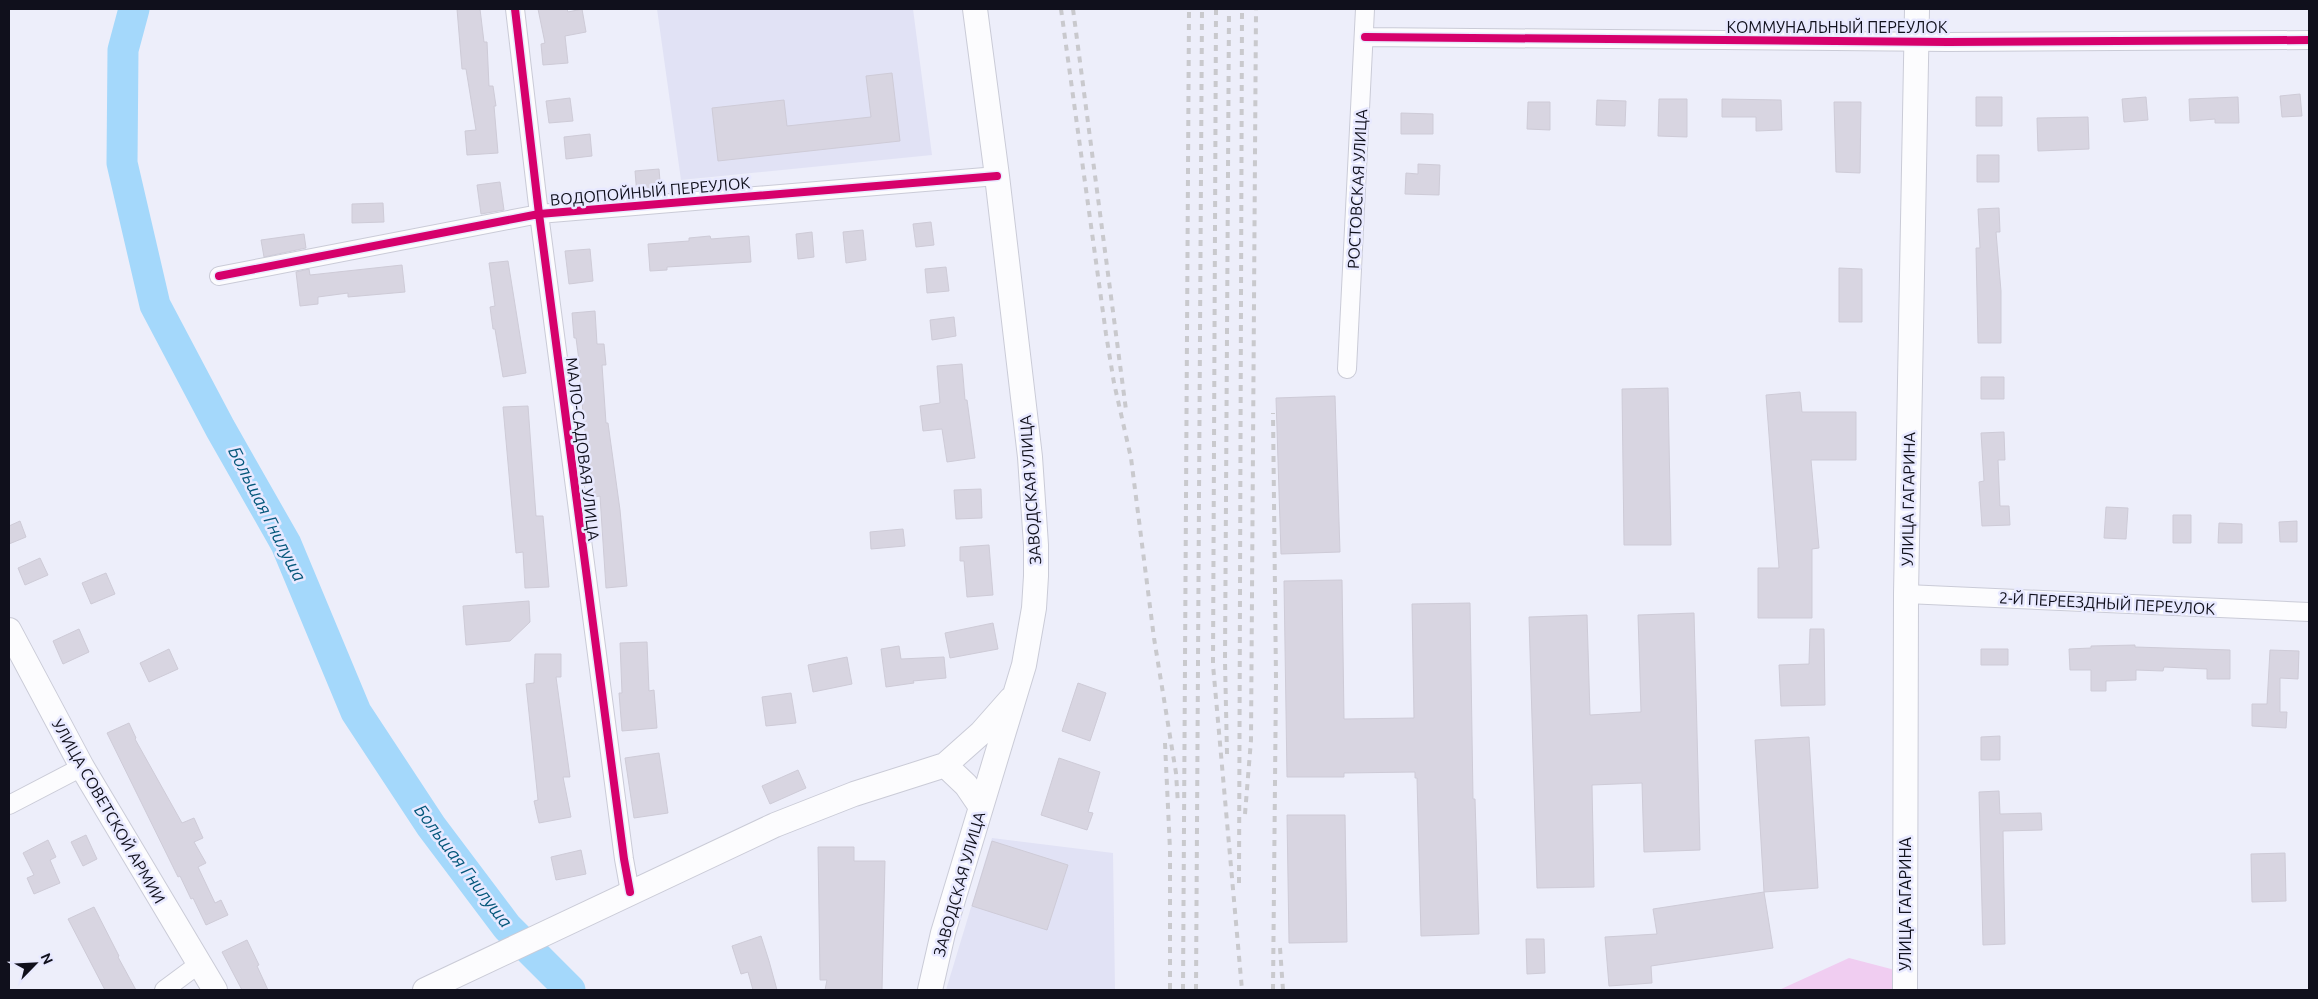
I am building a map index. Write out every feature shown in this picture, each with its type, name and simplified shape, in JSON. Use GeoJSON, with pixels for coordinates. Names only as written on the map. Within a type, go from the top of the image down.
{"type":"FeatureCollection","features":[{"type":"Feature","properties":{"kind":"main road","name":"ЗАВОДСКАЯ УЛИЦА"},"geometry":{"type":"LineString","coordinates":[[930,990],[943,933],[1024,665],[1034,608],[1036,545],[1029,448],[975,9]]}},
{"type":"Feature","properties":{"kind":"main road","name":"УЛИЦА ГАГАРИНА"},"geometry":{"type":"LineString","coordinates":[[1905,990],[1906,594],[1917,9]]}},
{"type":"Feature","properties":{"kind":"main road","name":"УЛИЦА СОВЕТСКОЙ АРМИИ"},"geometry":{"type":"LineString","coordinates":[[9,630],[82,767],[215,990]]}},
{"type":"Feature","properties":{"kind":"main road"},"geometry":{"type":"LineString","coordinates":[[425,990],[500,956],[630,892],[810,810],[944,765],[992,721],[1015,693]]}},
{"type":"Feature","properties":{"kind":"main road"},"geometry":{"type":"LineString","coordinates":[[944,765],[966,786],[981,807]]}},
{"type":"Feature","properties":{"kind":"street","name":"МАЛО-САДОВАЯ УЛИЦА"},"geometry":{"type":"LineString","coordinates":[[515,9],[539,214],[624,860],[630,892]]}},
{"type":"Feature","properties":{"kind":"street","name":"РОСТОВСКАЯ УЛИЦА"},"geometry":{"type":"LineString","coordinates":[[1348,369],[1365,9]]}},
{"type":"Feature","properties":{"kind":"street","name":"КОММУНАЛЬНЫЙ ПЕРЕУЛОК"},"geometry":{"type":"LineString","coordinates":[[1365,37],[1917,42],[2309,40]]}},
{"type":"Feature","properties":{"kind":"street","name":"ВОДОПОЙНЫЙ ПЕРЕУЛОК"},"geometry":{"type":"LineString","coordinates":[[219,276],[539,214],[997,176]]}},
{"type":"Feature","properties":{"kind":"street","name":"2-Й ПЕРЕЕЗДНЫЙ ПЕРЕУЛОК"},"geometry":{"type":"LineString","coordinates":[[1906,594],[2309,612]]}},
{"type":"Feature","properties":{"kind":"street"},"geometry":{"type":"LineString","coordinates":[[9,805],[82,767]]}},
{"type":"Feature","properties":{"kind":"street"},"geometry":{"type":"LineString","coordinates":[[164,990],[199,964]]}},
{"type":"Feature","properties":{"kind":"shaded area"},"geometry":{"type":"Polygon","coordinates":[[[657,9],[913,9],[932,155],[681,180],[657,9]]]}},
{"type":"Feature","properties":{"kind":"shaded area"},"geometry":{"type":"Polygon","coordinates":[[[992,838],[1113,853],[1115,990],[946,990],[992,838]]]}},
{"type":"Feature","properties":{"kind":"shaded area"},"geometry":{"type":"Polygon","coordinates":[[[1849,958],[1918,976],[1918,990],[1779,990],[1849,958]]]}},
{"type":"Feature","properties":{"kind":"building"},"geometry":{"type":"Polygon","coordinates":[[[457,9],[480,9],[484,42],[487,42],[489,86],[493,86],[496,106],[494,106],[498,153],[467,155],[465,131],[476,130],[466,69],[462,69],[457,9]]]}},
{"type":"Feature","properties":{"kind":"building"},"geometry":{"type":"Polygon","coordinates":[[[538,9],[567,9],[568,12],[582,9],[586,32],[565,36],[568,63],[543,65],[541,44],[545,43],[538,9]]]}},
{"type":"Feature","properties":{"kind":"building"},"geometry":{"type":"Polygon","coordinates":[[[892,73],[900,141],[718,161],[712,108],[784,100],[787,126],[871,117],[866,76],[892,73]]]}},
{"type":"Feature","properties":{"kind":"building"},"geometry":{"type":"Polygon","coordinates":[[[2300,94],[2302,116],[2282,117],[2280,96],[2300,94]]]}},
{"type":"Feature","properties":{"kind":"building"},"geometry":{"type":"Polygon","coordinates":[[[1976,97],[2002,97],[2002,126],[1976,126],[1976,97]]]}},
{"type":"Feature","properties":{"kind":"building"},"geometry":{"type":"Polygon","coordinates":[[[2146,97],[2148,120],[2124,122],[2122,99],[2146,97]]]}},
{"type":"Feature","properties":{"kind":"building"},"geometry":{"type":"Polygon","coordinates":[[[2238,97],[2239,123],[2215,123],[2215,119],[2190,121],[2189,99],[2238,97]]]}},
{"type":"Feature","properties":{"kind":"building"},"geometry":{"type":"Polygon","coordinates":[[[570,98],[573,121],[549,123],[546,101],[570,98]]]}},
{"type":"Feature","properties":{"kind":"building"},"geometry":{"type":"Polygon","coordinates":[[[1659,99],[1687,99],[1687,137],[1658,136],[1659,99]]]}},
{"type":"Feature","properties":{"kind":"building"},"geometry":{"type":"Polygon","coordinates":[[[1722,99],[1781,100],[1782,130],[1756,131],[1756,117],[1722,117],[1722,99]]]}},
{"type":"Feature","properties":{"kind":"building"},"geometry":{"type":"Polygon","coordinates":[[[1597,100],[1626,101],[1625,126],[1596,125],[1597,100]]]}},
{"type":"Feature","properties":{"kind":"building"},"geometry":{"type":"Polygon","coordinates":[[[1528,102],[1550,102],[1550,130],[1527,129],[1528,102]]]}},
{"type":"Feature","properties":{"kind":"building"},"geometry":{"type":"Polygon","coordinates":[[[1834,102],[1861,102],[1860,173],[1836,172],[1834,102]]]}},
{"type":"Feature","properties":{"kind":"building"},"geometry":{"type":"Polygon","coordinates":[[[1401,113],[1433,114],[1433,134],[1401,134],[1401,113]]]}},
{"type":"Feature","properties":{"kind":"building"},"geometry":{"type":"Polygon","coordinates":[[[2088,117],[2089,149],[2038,151],[2037,118],[2088,117]]]}},
{"type":"Feature","properties":{"kind":"building"},"geometry":{"type":"Polygon","coordinates":[[[590,134],[592,156],[566,159],[564,137],[590,134]]]}},
{"type":"Feature","properties":{"kind":"building"},"geometry":{"type":"Polygon","coordinates":[[[1977,155],[1999,155],[1999,182],[1977,182],[1977,155]]]}},
{"type":"Feature","properties":{"kind":"building"},"geometry":{"type":"Polygon","coordinates":[[[1418,164],[1440,165],[1439,195],[1405,194],[1406,173],[1418,174],[1418,164]]]}},
{"type":"Feature","properties":{"kind":"building"},"geometry":{"type":"Polygon","coordinates":[[[659,169],[661,193],[637,195],[635,171],[659,169]]]}},
{"type":"Feature","properties":{"kind":"building"},"geometry":{"type":"Polygon","coordinates":[[[500,182],[504,210],[481,214],[477,185],[500,182]]]}},
{"type":"Feature","properties":{"kind":"building"},"geometry":{"type":"Polygon","coordinates":[[[383,203],[384,222],[352,223],[352,204],[383,203]]]}},
{"type":"Feature","properties":{"kind":"building"},"geometry":{"type":"Polygon","coordinates":[[[1999,208],[2000,232],[1996,232],[2001,291],[2001,343],[1978,343],[1976,248],[1980,248],[1978,209],[1999,208]]]}},
{"type":"Feature","properties":{"kind":"building"},"geometry":{"type":"Polygon","coordinates":[[[931,222],[934,245],[916,247],[913,224],[931,222]]]}},
{"type":"Feature","properties":{"kind":"building"},"geometry":{"type":"Polygon","coordinates":[[[863,230],[866,260],[846,263],[843,232],[863,230]]]}},
{"type":"Feature","properties":{"kind":"building"},"geometry":{"type":"Polygon","coordinates":[[[812,232],[814,257],[798,259],[796,234],[812,232]]]}},
{"type":"Feature","properties":{"kind":"building"},"geometry":{"type":"Polygon","coordinates":[[[304,234],[306,248],[264,257],[261,240],[304,234]]]}},
{"type":"Feature","properties":{"kind":"building"},"geometry":{"type":"Polygon","coordinates":[[[710,236],[711,239],[749,236],[751,262],[667,267],[667,270],[650,271],[648,244],[689,241],[689,238],[710,236]]]}},
{"type":"Feature","properties":{"kind":"building"},"geometry":{"type":"Polygon","coordinates":[[[590,249],[593,281],[569,284],[565,251],[590,249]]]}},
{"type":"Feature","properties":{"kind":"building"},"geometry":{"type":"Polygon","coordinates":[[[508,261],[526,373],[503,377],[490,307],[495,306],[489,263],[508,261]]]}},
{"type":"Feature","properties":{"kind":"building"},"geometry":{"type":"Polygon","coordinates":[[[402,265],[405,292],[348,297],[348,293],[318,297],[318,304],[300,306],[296,272],[309,269],[310,275],[402,265]]]}},
{"type":"Feature","properties":{"kind":"building"},"geometry":{"type":"Polygon","coordinates":[[[946,267],[949,291],[927,293],[925,269],[946,267]]]}},
{"type":"Feature","properties":{"kind":"building"},"geometry":{"type":"Polygon","coordinates":[[[1839,268],[1862,269],[1862,322],[1839,322],[1839,268]]]}},
{"type":"Feature","properties":{"kind":"building"},"geometry":{"type":"Polygon","coordinates":[[[595,311],[597,344],[604,344],[606,365],[602,365],[606,423],[608,423],[620,510],[627,586],[606,588],[600,496],[594,497],[572,313],[595,311]]]}},
{"type":"Feature","properties":{"kind":"building"},"geometry":{"type":"Polygon","coordinates":[[[954,317],[956,336],[932,340],[930,320],[954,317]]]}},
{"type":"Feature","properties":{"kind":"building"},"geometry":{"type":"Polygon","coordinates":[[[962,364],[965,400],[967,400],[975,458],[947,462],[942,429],[923,431],[920,406],[940,403],[937,366],[962,364]]]}},
{"type":"Feature","properties":{"kind":"building"},"geometry":{"type":"Polygon","coordinates":[[[1981,377],[2004,377],[2004,399],[1981,399],[1981,377]]]}},
{"type":"Feature","properties":{"kind":"building"},"geometry":{"type":"Polygon","coordinates":[[[1668,388],[1671,545],[1624,545],[1622,389],[1668,388]]]}},
{"type":"Feature","properties":{"kind":"building"},"geometry":{"type":"Polygon","coordinates":[[[1800,392],[1802,412],[1856,412],[1856,460],[1811,460],[1819,548],[1812,549],[1812,618],[1758,618],[1758,568],[1779,568],[1766,395],[1800,392]]]}},
{"type":"Feature","properties":{"kind":"building"},"geometry":{"type":"Polygon","coordinates":[[[1335,396],[1340,552],[1281,554],[1276,398],[1335,396]]]}},
{"type":"Feature","properties":{"kind":"building"},"geometry":{"type":"Polygon","coordinates":[[[528,406],[536,516],[543,516],[549,587],[525,588],[523,552],[516,553],[503,407],[528,406]]]}},
{"type":"Feature","properties":{"kind":"building"},"geometry":{"type":"Polygon","coordinates":[[[2004,432],[2005,460],[1998,460],[2000,506],[2009,506],[2010,525],[1982,526],[1979,482],[1984,481],[1981,433],[2004,432]]]}},
{"type":"Feature","properties":{"kind":"building"},"geometry":{"type":"Polygon","coordinates":[[[981,489],[982,518],[956,519],[954,490],[981,489]]]}},
{"type":"Feature","properties":{"kind":"building"},"geometry":{"type":"Polygon","coordinates":[[[2106,507],[2128,508],[2126,539],[2104,538],[2106,507]]]}},
{"type":"Feature","properties":{"kind":"building"},"geometry":{"type":"Polygon","coordinates":[[[2173,515],[2191,515],[2191,543],[2173,543],[2173,515]]]}},
{"type":"Feature","properties":{"kind":"building"},"geometry":{"type":"Polygon","coordinates":[[[20,521],[26,537],[9,544],[9,526],[20,521]]]}},
{"type":"Feature","properties":{"kind":"building"},"geometry":{"type":"Polygon","coordinates":[[[2297,521],[2297,542],[2280,542],[2279,522],[2297,521]]]}},
{"type":"Feature","properties":{"kind":"building"},"geometry":{"type":"Polygon","coordinates":[[[2219,523],[2242,524],[2242,543],[2218,543],[2219,523]]]}},
{"type":"Feature","properties":{"kind":"building"},"geometry":{"type":"Polygon","coordinates":[[[903,529],[905,546],[871,549],[870,532],[903,529]]]}},
{"type":"Feature","properties":{"kind":"building"},"geometry":{"type":"Polygon","coordinates":[[[989,545],[993,595],[967,597],[964,561],[960,561],[960,547],[989,545]]]}},
{"type":"Feature","properties":{"kind":"building"},"geometry":{"type":"Polygon","coordinates":[[[40,558],[48,575],[25,585],[18,568],[40,558]]]}},
{"type":"Feature","properties":{"kind":"building"},"geometry":{"type":"Polygon","coordinates":[[[106,573],[115,594],[91,604],[82,583],[106,573]]]}},
{"type":"Feature","properties":{"kind":"building"},"geometry":{"type":"Polygon","coordinates":[[[1342,580],[1344,719],[1414,718],[1412,604],[1470,603],[1473,799],[1475,799],[1479,934],[1421,936],[1417,778],[1415,778],[1415,772],[1344,773],[1344,777],[1287,777],[1284,581],[1342,580]]]}},
{"type":"Feature","properties":{"kind":"building"},"geometry":{"type":"Polygon","coordinates":[[[529,601],[530,622],[510,641],[466,645],[463,606],[529,601]]]}},
{"type":"Feature","properties":{"kind":"building"},"geometry":{"type":"Polygon","coordinates":[[[1694,613],[1700,850],[1644,852],[1642,783],[1592,785],[1594,887],[1537,888],[1529,617],[1587,615],[1590,715],[1641,712],[1638,615],[1694,613]]]}},
{"type":"Feature","properties":{"kind":"building"},"geometry":{"type":"Polygon","coordinates":[[[993,623],[998,649],[950,658],[945,633],[993,623]]]}},
{"type":"Feature","properties":{"kind":"building"},"geometry":{"type":"Polygon","coordinates":[[[79,629],[89,652],[63,664],[53,641],[79,629]]]}},
{"type":"Feature","properties":{"kind":"building"},"geometry":{"type":"Polygon","coordinates":[[[1810,629],[1824,629],[1825,705],[1781,706],[1779,665],[1809,664],[1810,629]]]}},
{"type":"Feature","properties":{"kind":"building"},"geometry":{"type":"Polygon","coordinates":[[[647,642],[649,691],[654,690],[657,728],[622,731],[619,693],[622,693],[620,643],[647,642]]]}},
{"type":"Feature","properties":{"kind":"building"},"geometry":{"type":"Polygon","coordinates":[[[2135,645],[2135,647],[2230,650],[2230,679],[2207,679],[2207,669],[2164,667],[2163,671],[2136,670],[2136,680],[2106,681],[2106,691],[2091,691],[2091,670],[2070,670],[2069,649],[2091,648],[2091,646],[2135,645]]]}},
{"type":"Feature","properties":{"kind":"building"},"geometry":{"type":"Polygon","coordinates":[[[899,646],[901,659],[944,657],[946,678],[913,681],[914,683],[886,687],[881,649],[899,646]]]}},
{"type":"Feature","properties":{"kind":"building"},"geometry":{"type":"Polygon","coordinates":[[[169,649],[178,669],[149,682],[140,663],[169,649]]]}},
{"type":"Feature","properties":{"kind":"building"},"geometry":{"type":"Polygon","coordinates":[[[1981,649],[2008,649],[2008,665],[1981,665],[1981,649]]]}},
{"type":"Feature","properties":{"kind":"building"},"geometry":{"type":"Polygon","coordinates":[[[2270,650],[2299,651],[2298,679],[2280,678],[2280,712],[2287,712],[2286,728],[2252,726],[2252,704],[2267,704],[2270,650]]]}},
{"type":"Feature","properties":{"kind":"building"},"geometry":{"type":"Polygon","coordinates":[[[535,654],[561,654],[561,677],[556,677],[570,777],[563,777],[571,817],[539,823],[534,801],[538,800],[526,684],[534,683],[535,654]]]}},
{"type":"Feature","properties":{"kind":"building"},"geometry":{"type":"Polygon","coordinates":[[[847,657],[852,684],[813,692],[808,665],[847,657]]]}},
{"type":"Feature","properties":{"kind":"building"},"geometry":{"type":"Polygon","coordinates":[[[1078,683],[1106,693],[1090,741],[1062,731],[1078,683]]]}},
{"type":"Feature","properties":{"kind":"building"},"geometry":{"type":"Polygon","coordinates":[[[791,693],[796,723],[766,726],[762,697],[791,693]]]}},
{"type":"Feature","properties":{"kind":"building"},"geometry":{"type":"Polygon","coordinates":[[[129,723],[135,739],[182,823],[194,818],[203,838],[194,842],[206,863],[198,867],[215,903],[221,900],[228,915],[206,925],[193,898],[191,899],[180,876],[178,877],[107,733],[129,723]]]}},
{"type":"Feature","properties":{"kind":"building"},"geometry":{"type":"Polygon","coordinates":[[[2000,736],[2000,760],[1981,760],[1981,737],[2000,736]]]}},
{"type":"Feature","properties":{"kind":"building"},"geometry":{"type":"Polygon","coordinates":[[[1809,737],[1818,888],[1764,892],[1755,740],[1809,737]]]}},
{"type":"Feature","properties":{"kind":"building"},"geometry":{"type":"Polygon","coordinates":[[[659,753],[668,813],[634,818],[625,758],[659,753]]]}},
{"type":"Feature","properties":{"kind":"building"},"geometry":{"type":"Polygon","coordinates":[[[1059,758],[1100,772],[1088,812],[1093,813],[1087,830],[1041,815],[1059,758]]]}},
{"type":"Feature","properties":{"kind":"building"},"geometry":{"type":"Polygon","coordinates":[[[798,770],[806,788],[770,804],[762,786],[798,770]]]}},
{"type":"Feature","properties":{"kind":"building"},"geometry":{"type":"Polygon","coordinates":[[[1999,791],[2000,814],[2041,813],[2042,830],[2003,831],[2005,944],[1983,945],[1979,792],[1999,791]]]}},
{"type":"Feature","properties":{"kind":"building"},"geometry":{"type":"Polygon","coordinates":[[[1287,815],[1345,815],[1347,942],[1289,943],[1287,815]]]}},
{"type":"Feature","properties":{"kind":"building"},"geometry":{"type":"Polygon","coordinates":[[[86,835],[97,859],[83,866],[71,842],[86,835]]]}},
{"type":"Feature","properties":{"kind":"building"},"geometry":{"type":"Polygon","coordinates":[[[48,840],[56,857],[50,860],[60,883],[34,894],[27,878],[34,875],[23,853],[48,840]]]}},
{"type":"Feature","properties":{"kind":"building"},"geometry":{"type":"Polygon","coordinates":[[[992,841],[1068,865],[1047,930],[972,906],[992,841]]]}},
{"type":"Feature","properties":{"kind":"building"},"geometry":{"type":"Polygon","coordinates":[[[818,847],[854,847],[854,861],[885,861],[882,990],[825,990],[827,980],[820,980],[818,847]]]}},
{"type":"Feature","properties":{"kind":"building"},"geometry":{"type":"Polygon","coordinates":[[[581,850],[586,874],[556,880],[551,857],[581,850]]]}},
{"type":"Feature","properties":{"kind":"building"},"geometry":{"type":"Polygon","coordinates":[[[2285,853],[2286,901],[2252,902],[2251,854],[2285,853]]]}},
{"type":"Feature","properties":{"kind":"building"},"geometry":{"type":"Polygon","coordinates":[[[1764,892],[1773,948],[1651,966],[1652,983],[1609,986],[1605,937],[1657,934],[1653,909],[1764,892]]]}},
{"type":"Feature","properties":{"kind":"building"},"geometry":{"type":"Polygon","coordinates":[[[94,907],[136,990],[105,990],[68,919],[94,907]]]}},
{"type":"Feature","properties":{"kind":"building"},"geometry":{"type":"Polygon","coordinates":[[[761,936],[777,990],[753,990],[748,972],[741,974],[732,946],[761,936]]]}},
{"type":"Feature","properties":{"kind":"building"},"geometry":{"type":"Polygon","coordinates":[[[1526,939],[1544,939],[1545,973],[1527,974],[1526,939]]]}},
{"type":"Feature","properties":{"kind":"building"},"geometry":{"type":"Polygon","coordinates":[[[247,940],[268,990],[242,990],[222,952],[247,940]]]}},
{"type":"Feature","properties":{"kind":"waterway","name":"Большая Гнилуша"},"geometry":{"type":"LineString","coordinates":[[134,9],[123,50],[122,163],[155,305],[220,428],[286,544],[356,712],[431,826],[507,927],[570,990]]}},
{"type":"Feature","properties":{"kind":"railway"},"geometry":{"type":"LineString","coordinates":[[1061,9],[1106,334],[1114,383],[1131,458],[1154,638],[1176,773],[1178,804]]}},
{"type":"Feature","properties":{"kind":"railway"},"geometry":{"type":"LineString","coordinates":[[1073,9],[1126,410]]}},
{"type":"Feature","properties":{"kind":"railway"},"geometry":{"type":"LineString","coordinates":[[1183,990],[1189,9]]}},
{"type":"Feature","properties":{"kind":"railway"},"geometry":{"type":"LineString","coordinates":[[1196,990],[1202,9]]}},
{"type":"Feature","properties":{"kind":"railway"},"geometry":{"type":"LineString","coordinates":[[1216,9],[1213,665],[1242,990]]}},
{"type":"Feature","properties":{"kind":"railway"},"geometry":{"type":"LineString","coordinates":[[1227,754],[1225,661],[1229,9]]}},
{"type":"Feature","properties":{"kind":"railway"},"geometry":{"type":"LineString","coordinates":[[1239,883],[1242,9]]}},
{"type":"Feature","properties":{"kind":"railway"},"geometry":{"type":"LineString","coordinates":[[1245,814],[1251,740],[1256,9]]}},
{"type":"Feature","properties":{"kind":"railway"},"geometry":{"type":"LineString","coordinates":[[1273,413],[1276,679],[1273,990]]}},
{"type":"Feature","properties":{"kind":"railway"},"geometry":{"type":"LineString","coordinates":[[1165,743],[1170,850],[1170,990]]}},
{"type":"Feature","properties":{"kind":"railway"},"geometry":{"type":"LineString","coordinates":[[1280,948],[1283,990]]}},
{"type":"Feature","properties":{"kind":"cycle path"},"geometry":{"type":"LineString","coordinates":[[515,9],[539,214],[624,859],[630,892]]}},
{"type":"Feature","properties":{"kind":"cycle path"},"geometry":{"type":"LineString","coordinates":[[1365,37],[1948,42],[2309,40]]}},
{"type":"Feature","properties":{"kind":"cycle path"},"geometry":{"type":"LineString","coordinates":[[219,276],[539,214],[997,176]]}}]}
